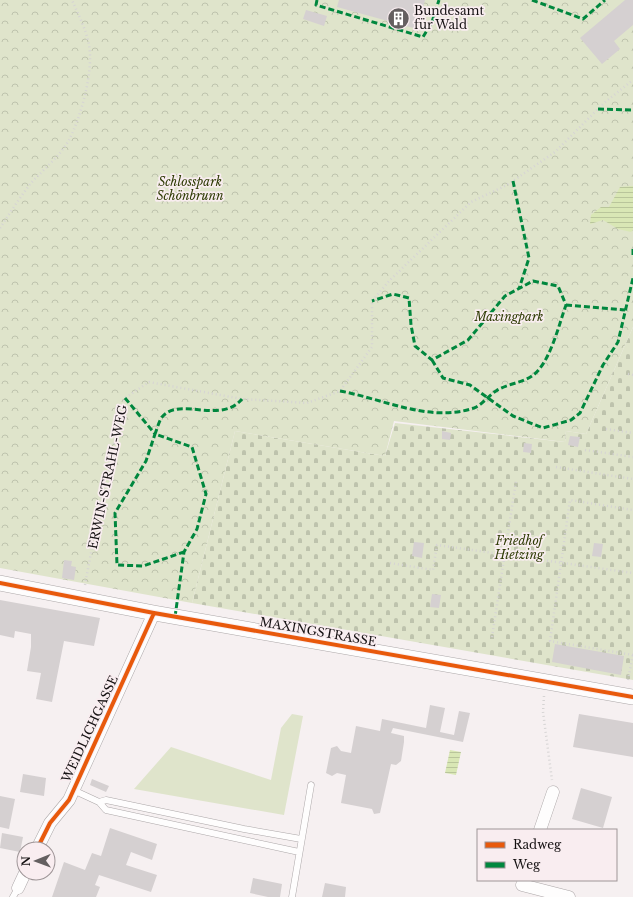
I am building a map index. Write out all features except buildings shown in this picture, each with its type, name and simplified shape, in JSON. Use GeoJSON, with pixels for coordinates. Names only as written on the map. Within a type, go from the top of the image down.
{"type":"FeatureCollection","features":[{"type":"Feature","properties":{"kind":"street","name":"MAXINGSTRASSE"},"geometry":{"type":"LineString","coordinates":[[0,583],[154,613],[629,696]]}},
{"type":"Feature","properties":{"kind":"street","name":"WEIDLICHGASSE"},"geometry":{"type":"LineString","coordinates":[[41,841],[50,823],[69,800],[154,613]]}},
{"type":"Feature","properties":{"kind":"street"},"geometry":{"type":"LineString","coordinates":[[540,829],[553,792]]}},
{"type":"Feature","properties":{"kind":"street"},"geometry":{"type":"LineString","coordinates":[[16,892],[21,881]]}},
{"type":"Feature","properties":{"kind":"street"},"geometry":{"type":"LineString","coordinates":[[521,887],[569,897]]}},
{"type":"Feature","properties":{"kind":"lane"},"geometry":{"type":"LineString","coordinates":[[292,897],[311,785]]}},
{"type":"Feature","properties":{"kind":"lane"},"geometry":{"type":"LineString","coordinates":[[73,790],[99,802],[103,809],[106,810],[299,852]]}},
{"type":"Feature","properties":{"kind":"lane"},"geometry":{"type":"LineString","coordinates":[[99,802],[106,800],[244,830],[301,839]]}},
{"type":"Feature","properties":{"kind":"path"},"geometry":{"type":"LineString","coordinates":[[0,228],[21,197],[54,160],[69,140],[78,117],[90,62],[89,46],[84,29],[72,0]]}},
{"type":"Feature","properties":{"kind":"path"},"geometry":{"type":"LineString","coordinates":[[628,374],[633,375]]}},
{"type":"Feature","properties":{"kind":"path"},"geometry":{"type":"LineString","coordinates":[[606,429],[633,433]]}},
{"type":"Feature","properties":{"kind":"path"},"geometry":{"type":"LineString","coordinates":[[585,450],[633,457]]}},
{"type":"Feature","properties":{"kind":"path"},"geometry":{"type":"LineString","coordinates":[[556,468],[633,479]]}},
{"type":"Feature","properties":{"kind":"path"},"geometry":{"type":"LineString","coordinates":[[492,637],[506,555],[516,481]]}},
{"type":"Feature","properties":{"kind":"path"},"geometry":{"type":"LineString","coordinates":[[629,696],[633,654],[550,641],[570,500],[633,510]]}},
{"type":"Feature","properties":{"kind":"path"},"geometry":{"type":"LineString","coordinates":[[390,563],[433,570],[437,545],[633,574]]}},
{"type":"Feature","properties":{"kind":"path"},"geometry":{"type":"LineString","coordinates":[[544,697],[543,712],[552,771],[553,792]]}},
{"type":"Feature","properties":{"kind":"green space","name":"Schlosspark Schönbrunn"},"geometry":{"type":"Polygon","coordinates":[[[0,0],[633,0],[633,327],[586,434],[566,431],[565,442],[394,421],[385,456],[235,431],[192,603],[0,568],[0,0]]]}},
{"type":"Feature","properties":{"kind":"green space","name":"Friedhof Hietzing"},"geometry":{"type":"Polygon","coordinates":[[[633,327],[633,680],[192,603],[235,431],[385,456],[395,423],[565,442],[566,431],[586,434],[633,327]]]}},
{"type":"Feature","properties":{"kind":"green space"},"geometry":{"type":"Polygon","coordinates":[[[292,714],[303,716],[284,815],[134,789],[171,747],[271,780],[281,728],[292,714]]]}},
{"type":"Feature","properties":{"kind":"shaded area"},"geometry":{"type":"Polygon","coordinates":[[[633,186],[633,230],[631,232],[618,229],[603,220],[590,224],[591,215],[601,207],[609,207],[620,187],[633,186]]]}},
{"type":"Feature","properties":{"kind":"shaded area"},"geometry":{"type":"Polygon","coordinates":[[[450,750],[461,752],[456,775],[445,773],[450,750]]]}},
{"type":"Feature","properties":{"kind":"marked path"},"geometry":{"type":"LineString","coordinates":[[317,0],[316,5],[423,37],[432,22],[439,0]]}},
{"type":"Feature","properties":{"kind":"marked path"},"geometry":{"type":"LineString","coordinates":[[532,0],[583,19],[605,0]]}},
{"type":"Feature","properties":{"kind":"marked path"},"geometry":{"type":"LineString","coordinates":[[598,109],[633,110]]}},
{"type":"Feature","properties":{"kind":"marked path"},"geometry":{"type":"LineString","coordinates":[[513,181],[529,258],[519,289]]}},
{"type":"Feature","properties":{"kind":"marked path"},"geometry":{"type":"LineString","coordinates":[[633,249],[633,256]]}},
{"type":"Feature","properties":{"kind":"marked path"},"geometry":{"type":"LineString","coordinates":[[432,360],[443,378],[470,385],[513,416],[543,428],[571,420],[580,413],[603,365],[618,342],[633,278]]}},
{"type":"Feature","properties":{"kind":"marked path"},"geometry":{"type":"LineString","coordinates":[[340,391],[423,411],[440,413],[457,412],[474,408],[480,405],[493,393],[532,376],[538,370],[544,363],[549,353],[566,305],[558,286],[533,281],[505,296],[468,340],[432,360],[415,346],[411,325],[409,298],[393,294],[372,301]]}},
{"type":"Feature","properties":{"kind":"marked path"},"geometry":{"type":"LineString","coordinates":[[566,305],[625,310]]}},
{"type":"Feature","properties":{"kind":"marked path"},"geometry":{"type":"LineString","coordinates":[[125,398],[155,434],[146,461],[115,513],[117,565],[143,566],[184,552]]}},
{"type":"Feature","properties":{"kind":"marked path"},"geometry":{"type":"LineString","coordinates":[[175,617],[184,552],[197,529],[206,494],[192,447],[155,434],[162,417],[170,411],[179,409],[212,411],[223,410],[233,406],[242,399]]}},
{"type":"Feature","properties":{"kind":"cycle path"},"geometry":{"type":"LineString","coordinates":[[0,583],[154,613],[633,697]]}},
{"type":"Feature","properties":{"kind":"cycle path"},"geometry":{"type":"LineString","coordinates":[[41,841],[50,823],[69,800],[154,613]]}},
{"type":"Feature","properties":{"kind":"place","name":"Bundesamt für Wald"},"geometry":{"type":"Point","coordinates":[398,18]}},
{"type":"Feature","properties":{"kind":"park label","name":"Maxingpark"},"geometry":{"type":"Point","coordinates":[509,317]}}]}
